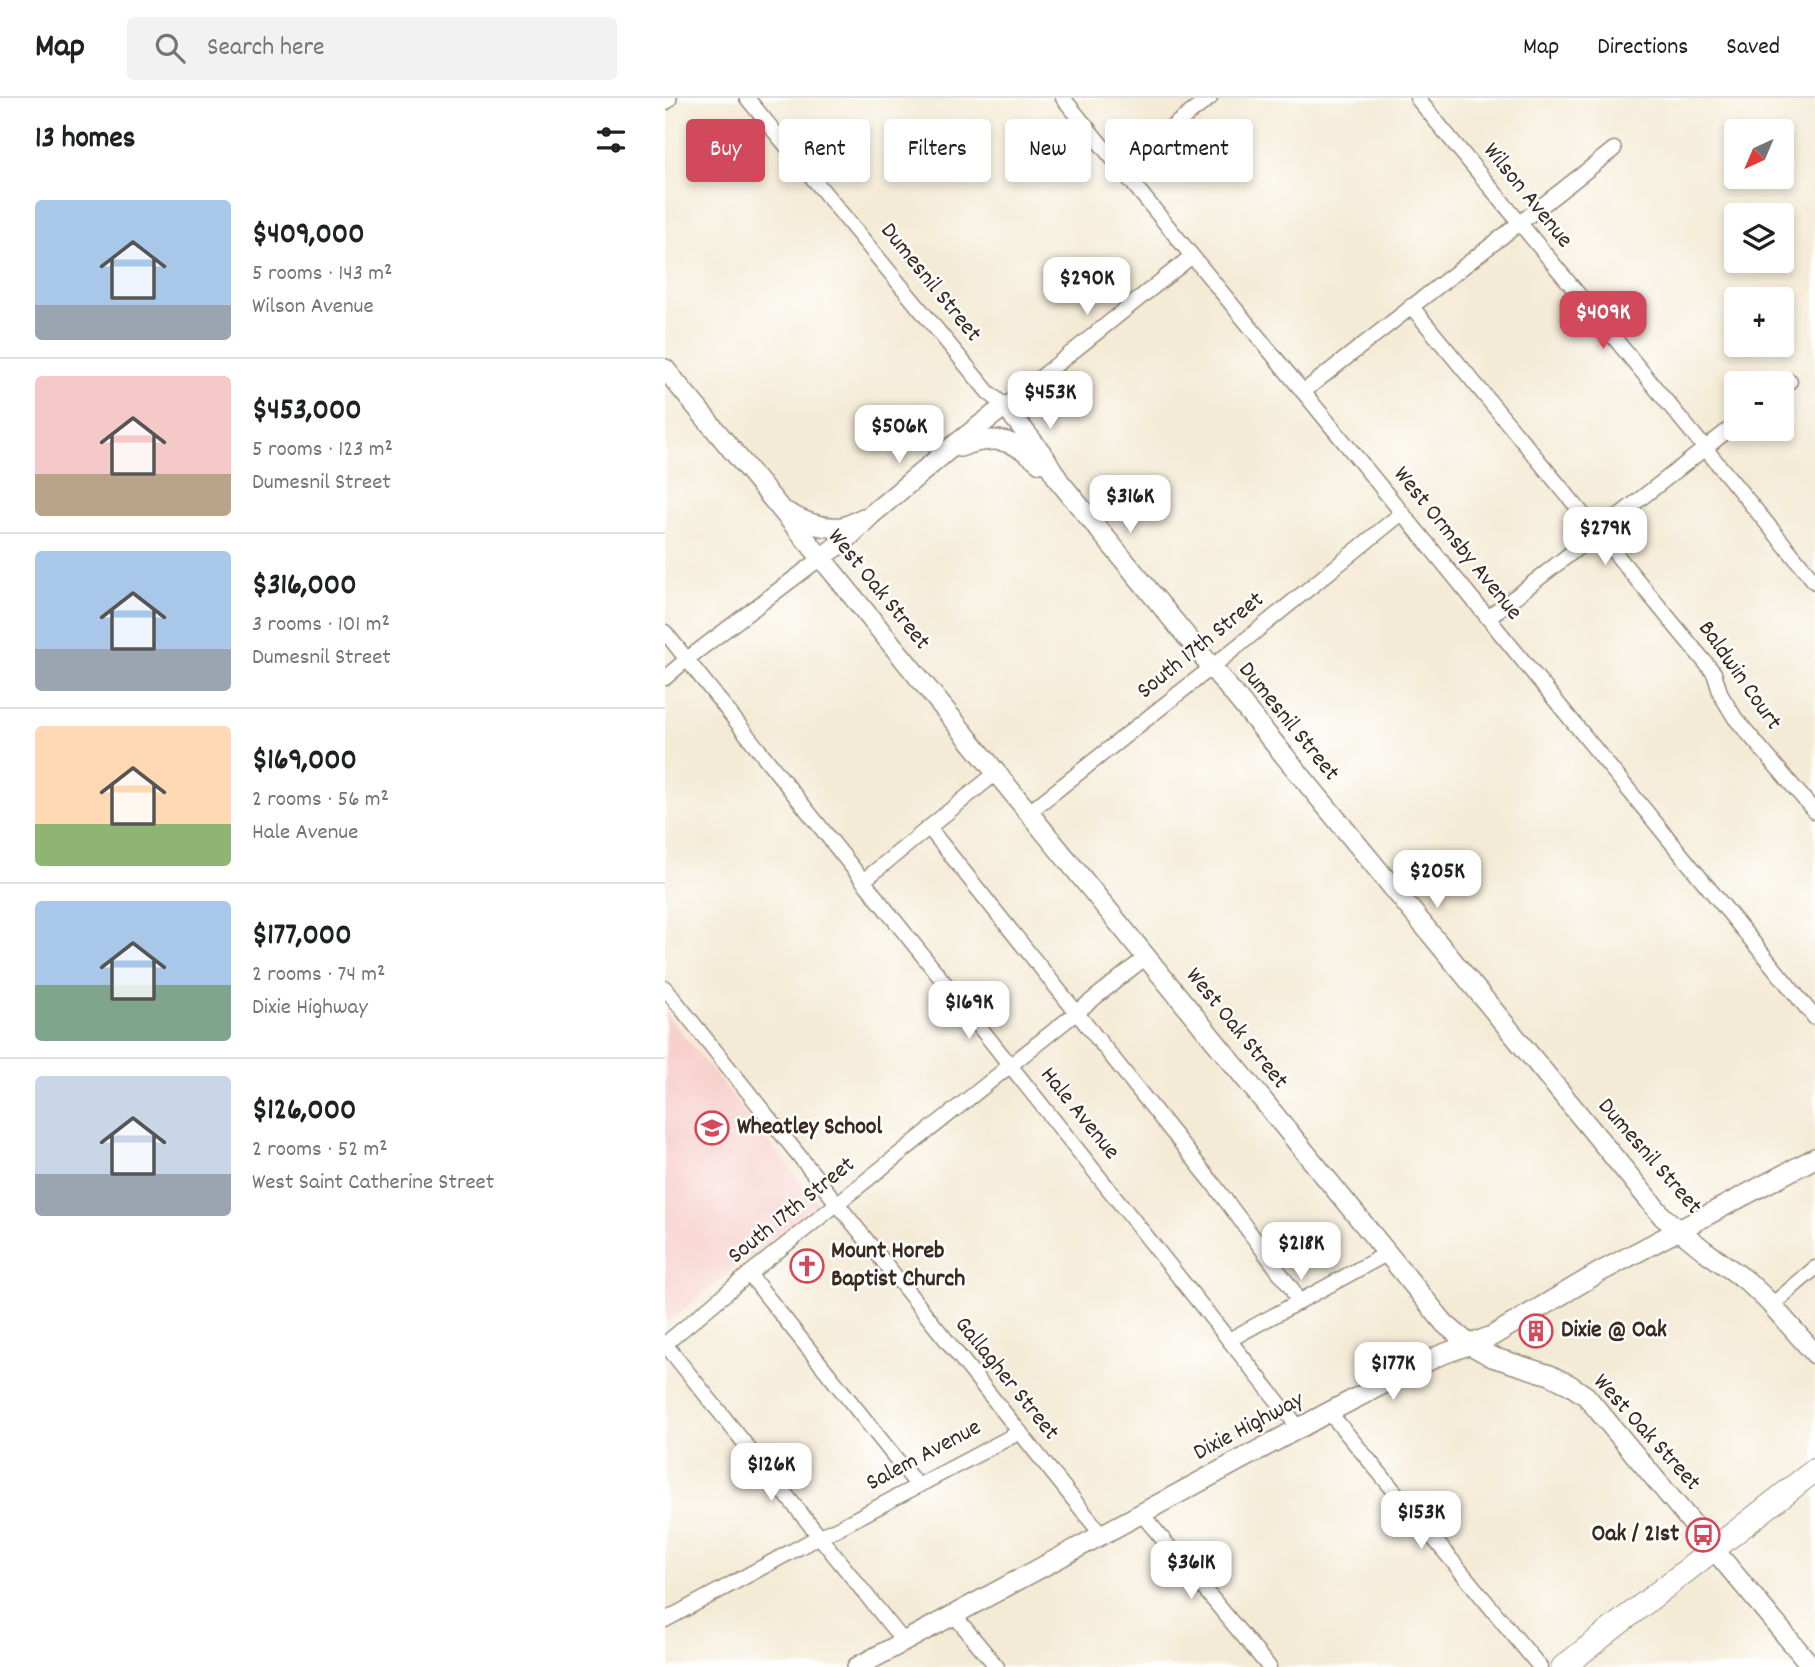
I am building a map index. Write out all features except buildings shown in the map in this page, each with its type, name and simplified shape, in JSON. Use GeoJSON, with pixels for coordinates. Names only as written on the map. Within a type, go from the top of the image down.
{"type":"FeatureCollection","features":[{"type":"Feature","properties":{"kind":"main road","name":"West Oak Street"},"geometry":{"type":"LineString","coordinates":[[665,369],[1445,1324],[1469,1343],[1497,1359],[1559,1379],[1586,1396],[1812,1667]]}},
{"type":"Feature","properties":{"kind":"main road"},"geometry":{"type":"LineString","coordinates":[[821,558],[848,538],[870,515],[947,451],[1005,406]]}},
{"type":"Feature","properties":{"kind":"main road","name":"Dumesnil Street"},"geometry":{"type":"LineString","coordinates":[[1005,406],[1044,456],[1059,481],[1663,1217],[1747,1281],[1815,1354]]}},
{"type":"Feature","properties":{"kind":"main road"},"geometry":{"type":"LineString","coordinates":[[947,451],[972,442],[998,439],[1024,449],[1059,481]]}},
{"type":"Feature","properties":{"kind":"main road"},"geometry":{"type":"LineString","coordinates":[[779,508],[818,526],[844,527],[870,515]]}},
{"type":"Feature","properties":{"kind":"main road","name":"Dixie Highway"},"geometry":{"type":"LineString","coordinates":[[857,1667],[1329,1412],[1438,1356],[1492,1336],[1600,1272],[1815,1158]]}},
{"type":"Feature","properties":{"kind":"main road"},"geometry":{"type":"LineString","coordinates":[[1563,1667],[1815,1470]]}},
{"type":"Feature","properties":{"kind":"street","name":"Dumesnil Street"},"geometry":{"type":"LineString","coordinates":[[747,98],[988,391],[1005,406]]}},
{"type":"Feature","properties":{"kind":"street","name":"West Ormsby Avenue"},"geometry":{"type":"LineString","coordinates":[[1063,98],[1105,150]]}},
{"type":"Feature","properties":{"kind":"street"},"geometry":{"type":"LineString","coordinates":[[1182,119],[1210,98]]}},
{"type":"Feature","properties":{"kind":"street","name":"Wilson Avenue"},"geometry":{"type":"LineString","coordinates":[[1417,98],[1815,582]]}},
{"type":"Feature","properties":{"kind":"street"},"geometry":{"type":"LineString","coordinates":[[1303,392],[1614,149]]}},
{"type":"Feature","properties":{"kind":"street","name":"West Ormsby Avenue"},"geometry":{"type":"LineString","coordinates":[[1131,182],[1815,1018]]}},
{"type":"Feature","properties":{"kind":"street"},"geometry":{"type":"LineString","coordinates":[[1005,406],[1192,256]]}},
{"type":"Feature","properties":{"kind":"street","name":"Baldwin Court"},"geometry":{"type":"LineString","coordinates":[[1411,306],[1714,673],[1721,695],[1735,718],[1815,812]]}},
{"type":"Feature","properties":{"kind":"street"},"geometry":{"type":"LineString","coordinates":[[1488,618],[1724,435]]}},
{"type":"Feature","properties":{"kind":"street","name":"South 17th Street"},"geometry":{"type":"LineString","coordinates":[[1028,813],[1402,513]]}},
{"type":"Feature","properties":{"kind":"street"},"geometry":{"type":"LineString","coordinates":[[665,678],[821,558]]}},
{"type":"Feature","properties":{"kind":"street","name":"Hale Avenue"},"geometry":{"type":"LineString","coordinates":[[665,632],[1299,1428]]}},
{"type":"Feature","properties":{"kind":"street"},"geometry":{"type":"LineString","coordinates":[[863,880],[996,773]]}},
{"type":"Feature","properties":{"kind":"street"},"geometry":{"type":"LineString","coordinates":[[929,828],[1212,1182],[1292,1289],[1298,1303]]}},
{"type":"Feature","properties":{"kind":"street","name":"South 17th Street"},"geometry":{"type":"LineString","coordinates":[[665,1344],[1146,957]]}},
{"type":"Feature","properties":{"kind":"street","name":"Gallagher Street"},"geometry":{"type":"LineString","coordinates":[[665,988],[1102,1535]]}},
{"type":"Feature","properties":{"kind":"street"},"geometry":{"type":"LineString","coordinates":[[1229,1340],[1388,1253]]}},
{"type":"Feature","properties":{"kind":"street"},"geometry":{"type":"LineString","coordinates":[[1772,1305],[1815,1268]]}},
{"type":"Feature","properties":{"kind":"street"},"geometry":{"type":"LineString","coordinates":[[749,1274],[917,1485]]}},
{"type":"Feature","properties":{"kind":"street"},"geometry":{"type":"LineString","coordinates":[[665,1344],[904,1642]]}},
{"type":"Feature","properties":{"kind":"street"},"geometry":{"type":"LineString","coordinates":[[1329,1412],[1540,1667]]}},
{"type":"Feature","properties":{"kind":"street","name":"Salem Avenue"},"geometry":{"type":"LineString","coordinates":[[665,1619],[1020,1432]]}},
{"type":"Feature","properties":{"kind":"street"},"geometry":{"type":"LineString","coordinates":[[1141,1513],[1269,1667]]}},
{"type":"Feature","properties":{"kind":"street"},"geometry":{"type":"LineString","coordinates":[[954,1615],[997,1667]]}},
{"type":"Feature","properties":{"kind":"shaded area","name":"Wheatley School"},"geometry":{"type":"Polygon","coordinates":[[[665,1012],[818,1203],[668,1322],[665,1319],[665,1012]]]}},
{"type":"Feature","properties":{"kind":"place","name":"Wheatley School"},"geometry":{"type":"Point","coordinates":[712,1128]}},
{"type":"Feature","properties":{"kind":"place","name":"Mount Horeb Baptist Church"},"geometry":{"type":"Point","coordinates":[807,1266]}},
{"type":"Feature","properties":{"kind":"place","name":"Dixie @ Oak"},"geometry":{"type":"Point","coordinates":[1536,1331]}},
{"type":"Feature","properties":{"kind":"place","name":"Oak / 21st"},"geometry":{"type":"Point","coordinates":[1703,1535]}}]}
